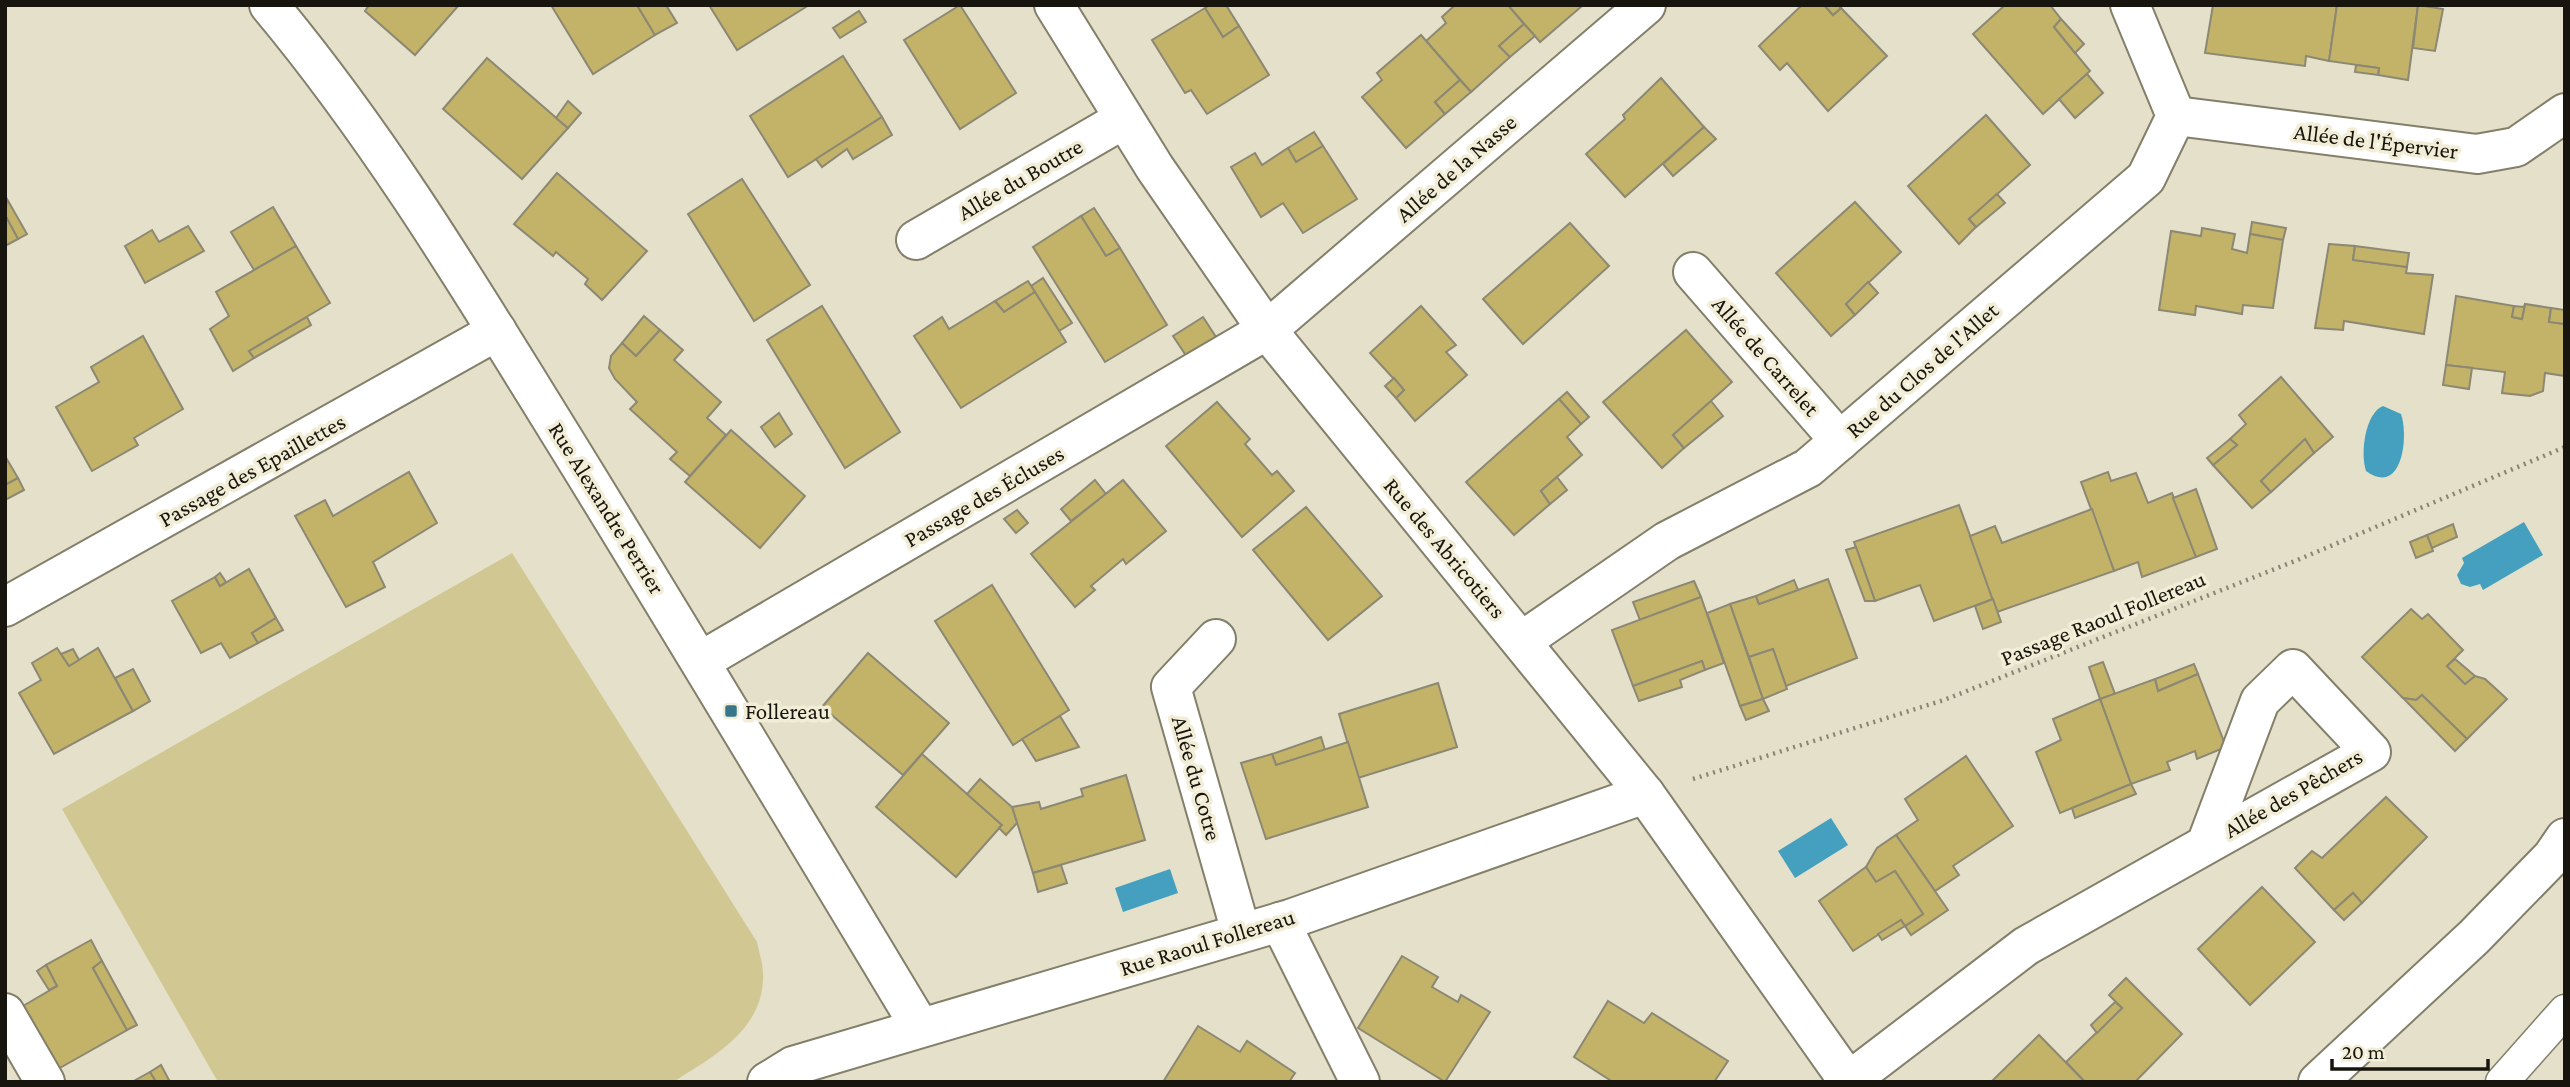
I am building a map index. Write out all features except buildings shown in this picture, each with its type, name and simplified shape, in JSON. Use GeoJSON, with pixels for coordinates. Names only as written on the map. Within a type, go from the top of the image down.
{"type":"FeatureCollection","features":[{"type":"Feature","properties":{"kind":"street","name":"Rue Alexandre Perrier"},"geometry":{"type":"LineString","coordinates":[[269,5],[327,74],[497,331],[701,661],[920,1027]]}},
{"type":"Feature","properties":{"kind":"street","name":"Rue des Abricotiers"},"geometry":{"type":"LineString","coordinates":[[1054,5],[1124,119],[1267,330],[1645,794],[1849,1082]]}},
{"type":"Feature","properties":{"kind":"street","name":"Allée de la Nasse"},"geometry":{"type":"LineString","coordinates":[[1267,330],[1646,5]]}},
{"type":"Feature","properties":{"kind":"street"},"geometry":{"type":"LineString","coordinates":[[2130,5],[2176,116]]}},
{"type":"Feature","properties":{"kind":"street","name":"Allée de l'Épervier"},"geometry":{"type":"LineString","coordinates":[[2176,116],[2477,154],[2516,147],[2565,113]]}},
{"type":"Feature","properties":{"kind":"street","name":"Rue du Clos de l'Allet"},"geometry":{"type":"LineString","coordinates":[[1522,640],[1667,541],[1808,468],[2146,178],[2176,116]]}},
{"type":"Feature","properties":{"kind":"street","name":"Allée du Boutre"},"geometry":{"type":"LineString","coordinates":[[916,240],[1124,119]]}},
{"type":"Feature","properties":{"kind":"street","name":"Allée de Carrelet"},"geometry":{"type":"LineString","coordinates":[[1693,272],[1840,441]]}},
{"type":"Feature","properties":{"kind":"street","name":"Passage des Écluses"},"geometry":{"type":"LineString","coordinates":[[701,661],[1267,330]]}},
{"type":"Feature","properties":{"kind":"street","name":"Passage des Epaillettes"},"geometry":{"type":"LineString","coordinates":[[5,607],[497,331]]}},
{"type":"Feature","properties":{"kind":"street","name":"Allée du Cotre"},"geometry":{"type":"LineString","coordinates":[[1216,639],[1171,687],[1241,932]]}},
{"type":"Feature","properties":{"kind":"street","name":"Allée des Pêchers"},"geometry":{"type":"LineString","coordinates":[[1849,1082],[2026,946],[2371,752],[2292,669],[2260,701],[2207,842]]}},
{"type":"Feature","properties":{"kind":"street","name":"Rue Raoul Follereau"},"geometry":{"type":"LineString","coordinates":[[767,1082],[793,1066],[1280,922],[1645,794]]}},
{"type":"Feature","properties":{"kind":"street"},"geometry":{"type":"LineString","coordinates":[[2318,1082],[2560,855]]}},
{"type":"Feature","properties":{"kind":"street"},"geometry":{"type":"LineString","coordinates":[[1280,922],[1360,1082]]}},
{"type":"Feature","properties":{"kind":"street"},"geometry":{"type":"LineString","coordinates":[[5,1013],[46,1082]]}},
{"type":"Feature","properties":{"kind":"lane"},"geometry":{"type":"LineString","coordinates":[[2502,1082],[2530,1070],[2565,1011]]}},
{"type":"Feature","properties":{"kind":"path","name":"Passage Raoul Follereau"},"geometry":{"type":"LineString","coordinates":[[1645,794],[1944,701],[2295,561],[2565,447]]}},
{"type":"Feature","properties":{"kind":"shaded area"},"geometry":{"type":"Polygon","coordinates":[[[512,553],[757,942],[763,974],[755,1011],[734,1039],[673,1082],[218,1082],[62,809],[512,553]]]}},
{"type":"Feature","properties":{"kind":"water"},"geometry":{"type":"Polygon","coordinates":[[[2383,406],[2401,414],[2404,436],[2400,461],[2395,470],[2388,476],[2378,477],[2366,471],[2364,445],[2368,425],[2377,410],[2383,406]]]}},
{"type":"Feature","properties":{"kind":"water"},"geometry":{"type":"Polygon","coordinates":[[[2524,522],[2543,555],[2483,590],[2480,584],[2470,587],[2461,584],[2457,575],[2464,563],[2462,558],[2524,522]]]}},
{"type":"Feature","properties":{"kind":"water"},"geometry":{"type":"Polygon","coordinates":[[[1831,818],[1848,845],[1795,878],[1778,851],[1831,818]]]}},
{"type":"Feature","properties":{"kind":"water"},"geometry":{"type":"Polygon","coordinates":[[[1170,869],[1178,893],[1123,912],[1115,888],[1170,869]]]}},
{"type":"Feature","properties":{"kind":"place","name":"Follereau"},"geometry":{"type":"Point","coordinates":[731,711]}}]}
